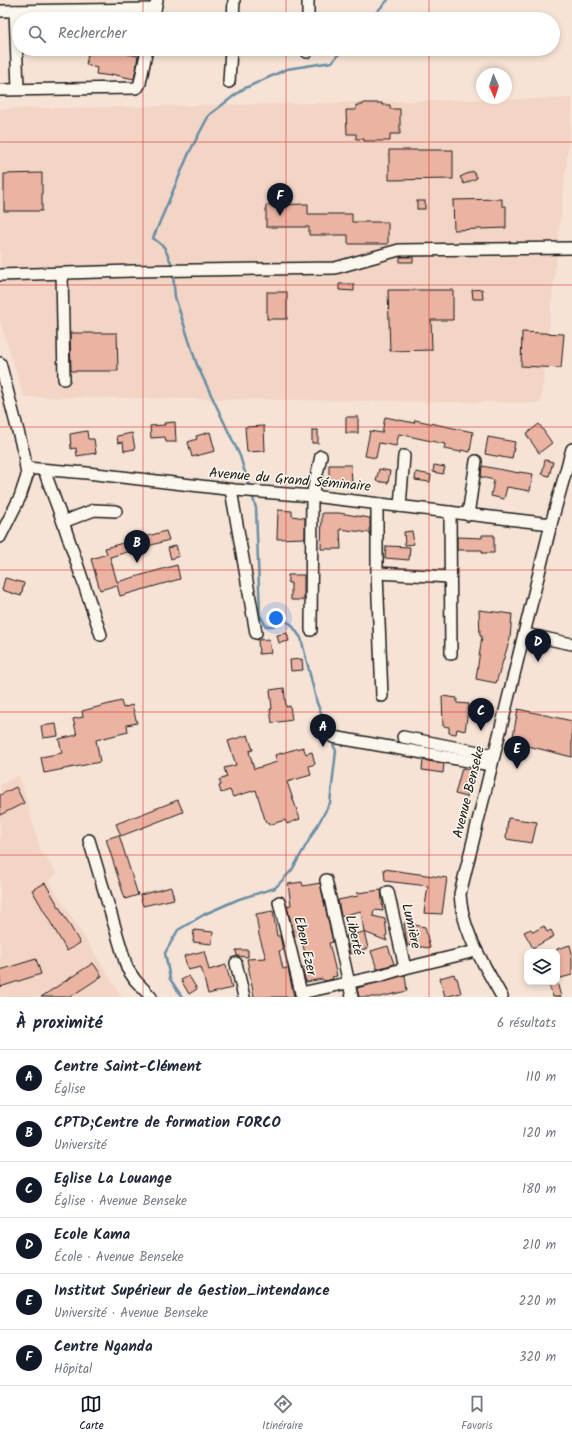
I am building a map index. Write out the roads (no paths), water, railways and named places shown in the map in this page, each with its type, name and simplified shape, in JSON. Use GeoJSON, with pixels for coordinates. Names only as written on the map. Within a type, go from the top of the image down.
{"type":"FeatureCollection","features":[{"type":"Feature","properties":{"kind":"street"},"geometry":{"type":"LineString","coordinates":[[233,12],[234,0]]}},
{"type":"Feature","properties":{"kind":"street"},"geometry":{"type":"LineString","coordinates":[[308,0],[308,12]]}},
{"type":"Feature","properties":{"kind":"street"},"geometry":{"type":"LineString","coordinates":[[0,11],[15,11],[67,5],[155,9]]}},
{"type":"Feature","properties":{"kind":"street"},"geometry":{"type":"LineString","coordinates":[[17,56],[18,89]]}},
{"type":"Feature","properties":{"kind":"street"},"geometry":{"type":"LineString","coordinates":[[0,90],[135,88],[138,87],[140,83],[146,56]]}},
{"type":"Feature","properties":{"kind":"street"},"geometry":{"type":"LineString","coordinates":[[229,82],[231,56]]}},
{"type":"Feature","properties":{"kind":"street"},"geometry":{"type":"LineString","coordinates":[[0,275],[167,270],[334,268],[391,251],[410,249],[572,248]]}},
{"type":"Feature","properties":{"kind":"street"},"geometry":{"type":"LineString","coordinates":[[62,273],[64,380]]}},
{"type":"Feature","properties":{"kind":"street"},"geometry":{"type":"LineString","coordinates":[[0,363],[2,378],[24,454],[27,476],[24,487],[0,537]]}},
{"type":"Feature","properties":{"kind":"street","name":"Avenue Benseke"},"geometry":{"type":"LineString","coordinates":[[502,997],[476,951],[463,918],[460,894],[551,524],[572,450]]}},
{"type":"Feature","properties":{"kind":"street"},"geometry":{"type":"LineString","coordinates":[[311,630],[312,496],[321,456]]}},
{"type":"Feature","properties":{"kind":"street"},"geometry":{"type":"LineString","coordinates":[[400,506],[404,456]]}},
{"type":"Feature","properties":{"kind":"street"},"geometry":{"type":"LineString","coordinates":[[468,515],[476,462]]}},
{"type":"Feature","properties":{"kind":"street","name":"Avenue du Grand Séminaire"},"geometry":{"type":"LineString","coordinates":[[26,468],[94,474],[233,490],[312,496],[551,524]]}},
{"type":"Feature","properties":{"kind":"street"},"geometry":{"type":"LineString","coordinates":[[44,470],[101,635]]}},
{"type":"Feature","properties":{"kind":"street"},"geometry":{"type":"LineString","coordinates":[[233,490],[256,633]]}},
{"type":"Feature","properties":{"kind":"street"},"geometry":{"type":"LineString","coordinates":[[377,504],[377,573],[382,696]]}},
{"type":"Feature","properties":{"kind":"street"},"geometry":{"type":"LineString","coordinates":[[63,522],[94,510],[116,511]]}},
{"type":"Feature","properties":{"kind":"street"},"geometry":{"type":"LineString","coordinates":[[450,512],[451,654]]}},
{"type":"Feature","properties":{"kind":"street"},"geometry":{"type":"LineString","coordinates":[[377,573],[450,577]]}},
{"type":"Feature","properties":{"kind":"street"},"geometry":{"type":"LineString","coordinates":[[525,634],[572,644]]}},
{"type":"Feature","properties":{"kind":"street"},"geometry":{"type":"LineString","coordinates":[[402,737],[493,760]]}},
{"type":"Feature","properties":{"kind":"street"},"geometry":{"type":"LineString","coordinates":[[333,738],[493,760]]}},
{"type":"Feature","properties":{"kind":"street"},"geometry":{"type":"LineString","coordinates":[[89,840],[127,968],[135,980],[151,997]]}},
{"type":"Feature","properties":{"kind":"street","name":"Liberté"},"geometry":{"type":"LineString","coordinates":[[326,880],[352,997]]}},
{"type":"Feature","properties":{"kind":"street","name":"Lumière"},"geometry":{"type":"LineString","coordinates":[[388,892],[405,968]]}},
{"type":"Feature","properties":{"kind":"street","name":"Eben Ezer"},"geometry":{"type":"LineString","coordinates":[[279,902],[301,995]]}},
{"type":"Feature","properties":{"kind":"street","name":"Lumière"},"geometry":{"type":"LineString","coordinates":[[301,995],[349,981],[379,976],[405,968],[476,951]]}},
{"type":"Feature","properties":{"kind":"street"},"geometry":{"type":"LineString","coordinates":[[236,963],[244,997]]}},
{"type":"Feature","properties":{"kind":"waterway"},"geometry":{"type":"LineString","coordinates":[[377,12],[388,0]]}},
{"type":"Feature","properties":{"kind":"waterway"},"geometry":{"type":"LineString","coordinates":[[173,267],[164,247],[153,238],[189,153],[209,115],[243,89],[287,69],[332,62],[337,56]]}},
{"type":"Feature","properties":{"kind":"waterway"},"geometry":{"type":"LineString","coordinates":[[173,274],[175,297],[197,365],[240,456],[250,489]]}},
{"type":"Feature","properties":{"kind":"waterway"},"geometry":{"type":"LineString","coordinates":[[252,495],[256,508],[260,615],[266,626],[273,626],[284,620],[291,624],[301,638],[317,703],[330,735]]}},
{"type":"Feature","properties":{"kind":"waterway"},"geometry":{"type":"LineString","coordinates":[[182,997],[170,979],[165,953],[178,930],[205,914],[239,899],[275,888],[292,870],[330,803],[336,751],[331,740]]}},
{"type":"Feature","properties":{"kind":"place","name":"Centre Nganda"},"geometry":{"type":"Point","coordinates":[280,216]}},
{"type":"Feature","properties":{"kind":"place","name":"CPTD;Centre de formation FORCO"},"geometry":{"type":"Point","coordinates":[137,563]}},
{"type":"Feature","properties":{"kind":"place","name":"Ecole Kama"},"geometry":{"type":"Point","coordinates":[538,662]}},
{"type":"Feature","properties":{"kind":"place","name":"Eglise La Louange"},"geometry":{"type":"Point","coordinates":[481,731]}},
{"type":"Feature","properties":{"kind":"place","name":"Centre Saint-Clément"},"geometry":{"type":"Point","coordinates":[323,747]}},
{"type":"Feature","properties":{"kind":"place","name":"Institut Supérieur de Gestion_intendance"},"geometry":{"type":"Point","coordinates":[517,769]}}]}
